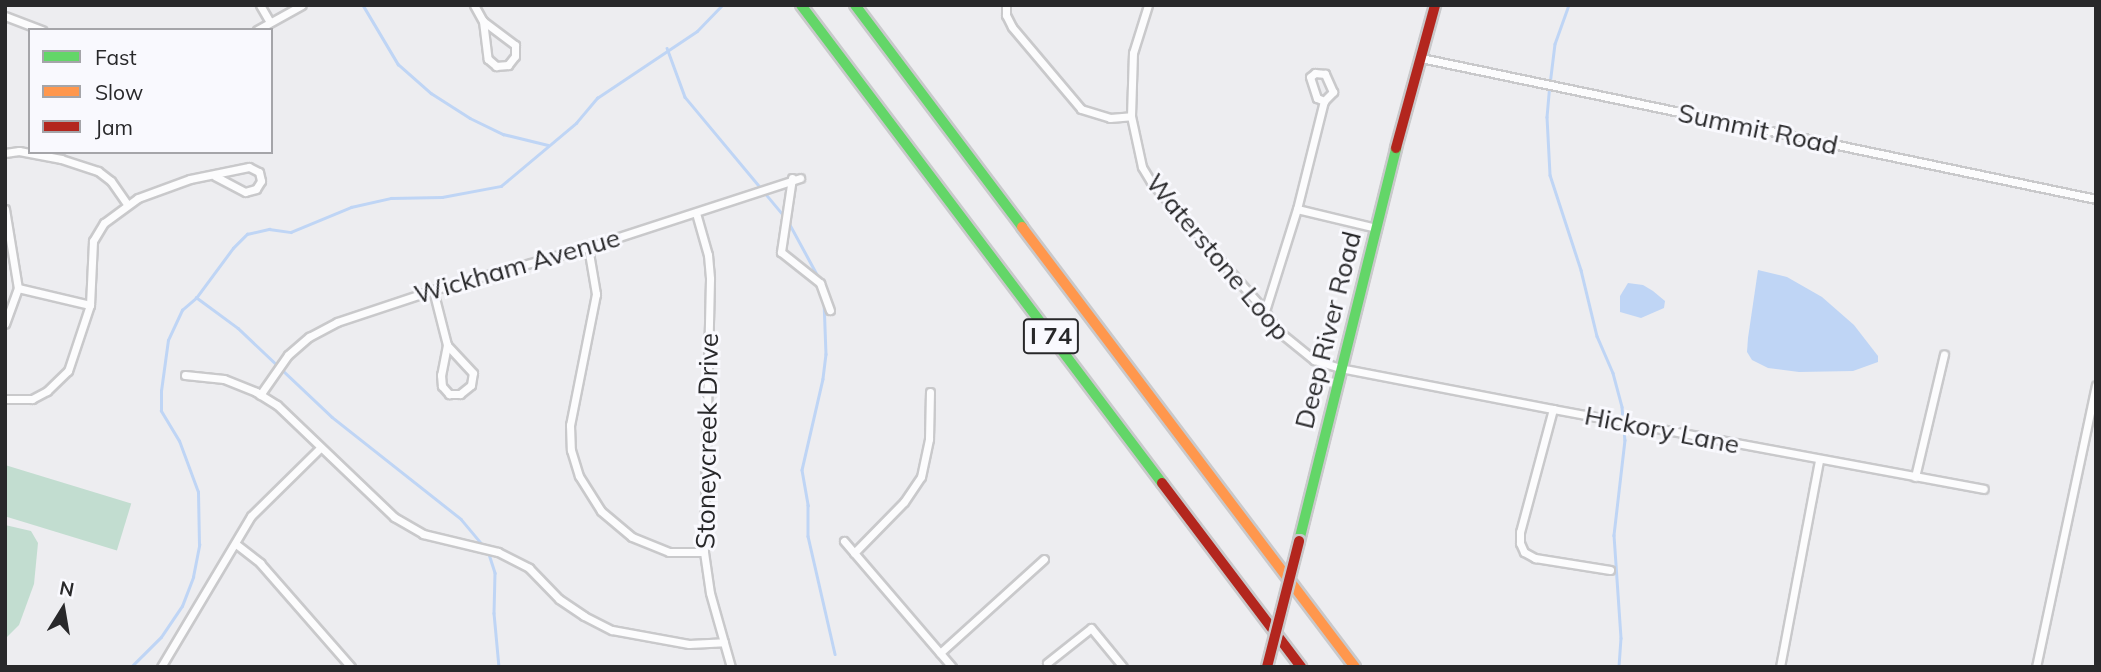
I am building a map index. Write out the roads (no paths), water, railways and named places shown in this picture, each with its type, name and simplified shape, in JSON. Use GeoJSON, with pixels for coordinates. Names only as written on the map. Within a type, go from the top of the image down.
{"type":"FeatureCollection","features":[{"type":"Feature","properties":{"kind":"main road","name":"I 74"},"geometry":{"type":"LineString","coordinates":[[801,5],[1301,667]]}},
{"type":"Feature","properties":{"kind":"main road","name":"I 74"},"geometry":{"type":"LineString","coordinates":[[855,5],[1355,667]]}},
{"type":"Feature","properties":{"kind":"main road","name":"Deep River Road"},"geometry":{"type":"LineString","coordinates":[[1267,667],[1340,368],[1435,5]]}},
{"type":"Feature","properties":{"kind":"street"},"geometry":{"type":"LineString","coordinates":[[260,5],[270,22]]}},
{"type":"Feature","properties":{"kind":"street"},"geometry":{"type":"LineString","coordinates":[[260,28],[302,5]]}},
{"type":"Feature","properties":{"kind":"street"},"geometry":{"type":"LineString","coordinates":[[474,5],[483,21],[488,59],[496,66],[508,65],[515,56],[515,45],[483,21]]}},
{"type":"Feature","properties":{"kind":"street"},"geometry":{"type":"LineString","coordinates":[[1006,5],[1006,15],[1012,27],[1081,109],[1110,118],[1131,116]]}},
{"type":"Feature","properties":{"kind":"street","name":"Waterstone Loop"},"geometry":{"type":"LineString","coordinates":[[1148,5],[1133,53],[1131,116],[1142,167],[1151,182],[1265,311],[1277,330],[1303,354],[1340,368]]}},
{"type":"Feature","properties":{"kind":"street"},"geometry":{"type":"LineString","coordinates":[[5,16],[37,28]]}},
{"type":"Feature","properties":{"kind":"street","name":"Summit Road"},"geometry":{"type":"LineString","coordinates":[[1421,58],[2096,199]]}},
{"type":"Feature","properties":{"kind":"street"},"geometry":{"type":"LineString","coordinates":[[1265,311],[1297,209],[1324,101]]}},
{"type":"Feature","properties":{"kind":"street"},"geometry":{"type":"LineString","coordinates":[[5,153],[28,153]]}},
{"type":"Feature","properties":{"kind":"street"},"geometry":{"type":"LineString","coordinates":[[35,154],[98,171],[111,181],[127,204]]}},
{"type":"Feature","properties":{"kind":"street"},"geometry":{"type":"LineString","coordinates":[[5,399],[32,399],[47,391],[68,371],[90,305],[93,241],[104,223],[127,204],[190,179],[249,167],[259,172],[261,181],[256,189],[245,191],[215,176]]}},
{"type":"Feature","properties":{"kind":"street","name":"Wickham Avenue"},"geometry":{"type":"LineString","coordinates":[[260,395],[288,355],[309,337],[362,313],[433,290],[588,247],[796,178],[780,252],[820,283],[830,310]]}},
{"type":"Feature","properties":{"kind":"street"},"geometry":{"type":"LineString","coordinates":[[5,209],[18,288],[5,324]]}},
{"type":"Feature","properties":{"kind":"street"},"geometry":{"type":"LineString","coordinates":[[1297,209],[1376,228]]}},
{"type":"Feature","properties":{"kind":"street","name":"Stoneycreek Drive"},"geometry":{"type":"LineString","coordinates":[[696,213],[708,256],[710,279],[704,552],[710,593],[731,667]]}},
{"type":"Feature","properties":{"kind":"street"},"geometry":{"type":"LineString","coordinates":[[588,247],[596,294],[570,425],[571,450],[579,476],[601,511],[632,537],[669,552],[704,552]]}},
{"type":"Feature","properties":{"kind":"street"},"geometry":{"type":"LineString","coordinates":[[18,288],[90,305]]}},
{"type":"Feature","properties":{"kind":"street"},"geometry":{"type":"LineString","coordinates":[[433,290],[447,345],[440,375],[442,386],[449,394],[460,394],[471,385],[473,373],[447,345]]}},
{"type":"Feature","properties":{"kind":"street"},"geometry":{"type":"LineString","coordinates":[[1915,477],[1944,354]]}},
{"type":"Feature","properties":{"kind":"street","name":"Hickory Lane"},"geometry":{"type":"LineString","coordinates":[[1340,368],[1984,489]]}},
{"type":"Feature","properties":{"kind":"street"},"geometry":{"type":"LineString","coordinates":[[185,375],[224,379],[277,405],[394,517],[423,534],[498,552],[529,568],[559,599],[612,630],[689,644],[724,642]]}},
{"type":"Feature","properties":{"kind":"street"},"geometry":{"type":"LineString","coordinates":[[2036,667],[2096,385]]}},
{"type":"Feature","properties":{"kind":"street"},"geometry":{"type":"LineString","coordinates":[[854,553],[904,502],[921,477],[929,439],[930,392]]}},
{"type":"Feature","properties":{"kind":"street"},"geometry":{"type":"LineString","coordinates":[[1553,409],[1520,533],[1520,544],[1524,552],[1535,558],[1610,570]]}},
{"type":"Feature","properties":{"kind":"street"},"geometry":{"type":"LineString","coordinates":[[161,667],[251,516],[320,448]]}},
{"type":"Feature","properties":{"kind":"street"},"geometry":{"type":"LineString","coordinates":[[1780,667],[1819,460]]}},
{"type":"Feature","properties":{"kind":"street"},"geometry":{"type":"LineString","coordinates":[[844,541],[952,667]]}},
{"type":"Feature","properties":{"kind":"street"},"geometry":{"type":"LineString","coordinates":[[236,544],[260,563],[351,667]]}},
{"type":"Feature","properties":{"kind":"street"},"geometry":{"type":"LineString","coordinates":[[940,653],[1044,559]]}},
{"type":"Feature","properties":{"kind":"street"},"geometry":{"type":"LineString","coordinates":[[1047,663],[1091,628],[1123,667]]}},
{"type":"Feature","properties":{"kind":"water"},"geometry":{"type":"Polygon","coordinates":[[[1758,270],[1787,277],[1822,297],[1854,325],[1878,356],[1878,362],[1853,371],[1799,372],[1768,368],[1752,360],[1747,352],[1758,270]]]}},
{"type":"Feature","properties":{"kind":"water"},"geometry":{"type":"Polygon","coordinates":[[[1628,283],[1643,285],[1653,291],[1665,301],[1664,308],[1641,318],[1620,312],[1620,296],[1628,283]]]}},
{"type":"Feature","properties":{"kind":"waterway"},"geometry":{"type":"LineString","coordinates":[[363,5],[398,64],[431,93],[470,118],[503,134],[548,145]]}},
{"type":"Feature","properties":{"kind":"waterway"},"geometry":{"type":"LineString","coordinates":[[131,667],[161,637],[182,606],[193,577],[199,545],[198,492],[179,441],[161,411],[168,340],[182,310],[196,298],[233,248],[247,234],[269,229],[291,232],[351,207],[391,198],[442,197],[501,186],[576,123],[597,98],[697,31],[722,5]]}},
{"type":"Feature","properties":{"kind":"waterway"},"geometry":{"type":"LineString","coordinates":[[1569,5],[1555,44],[1550,83],[1547,117],[1550,175],[1581,270],[1597,336],[1613,373],[1622,407],[1625,440],[1614,535],[1621,638],[1619,667]]}},
{"type":"Feature","properties":{"kind":"waterway"},"geometry":{"type":"LineString","coordinates":[[667,48],[685,97],[784,216]]}},
{"type":"Feature","properties":{"kind":"waterway"},"geometry":{"type":"LineString","coordinates":[[788,221],[820,280]]}},
{"type":"Feature","properties":{"kind":"waterway"},"geometry":{"type":"LineString","coordinates":[[196,297],[238,328],[332,417],[461,519],[484,546]]}},
{"type":"Feature","properties":{"kind":"waterway"},"geometry":{"type":"LineString","coordinates":[[824,300],[826,354],[823,379],[802,470],[808,505],[808,536],[835,654]]}},
{"type":"Feature","properties":{"kind":"waterway"},"geometry":{"type":"LineString","coordinates":[[488,551],[495,573],[494,613],[499,667]]}}]}
